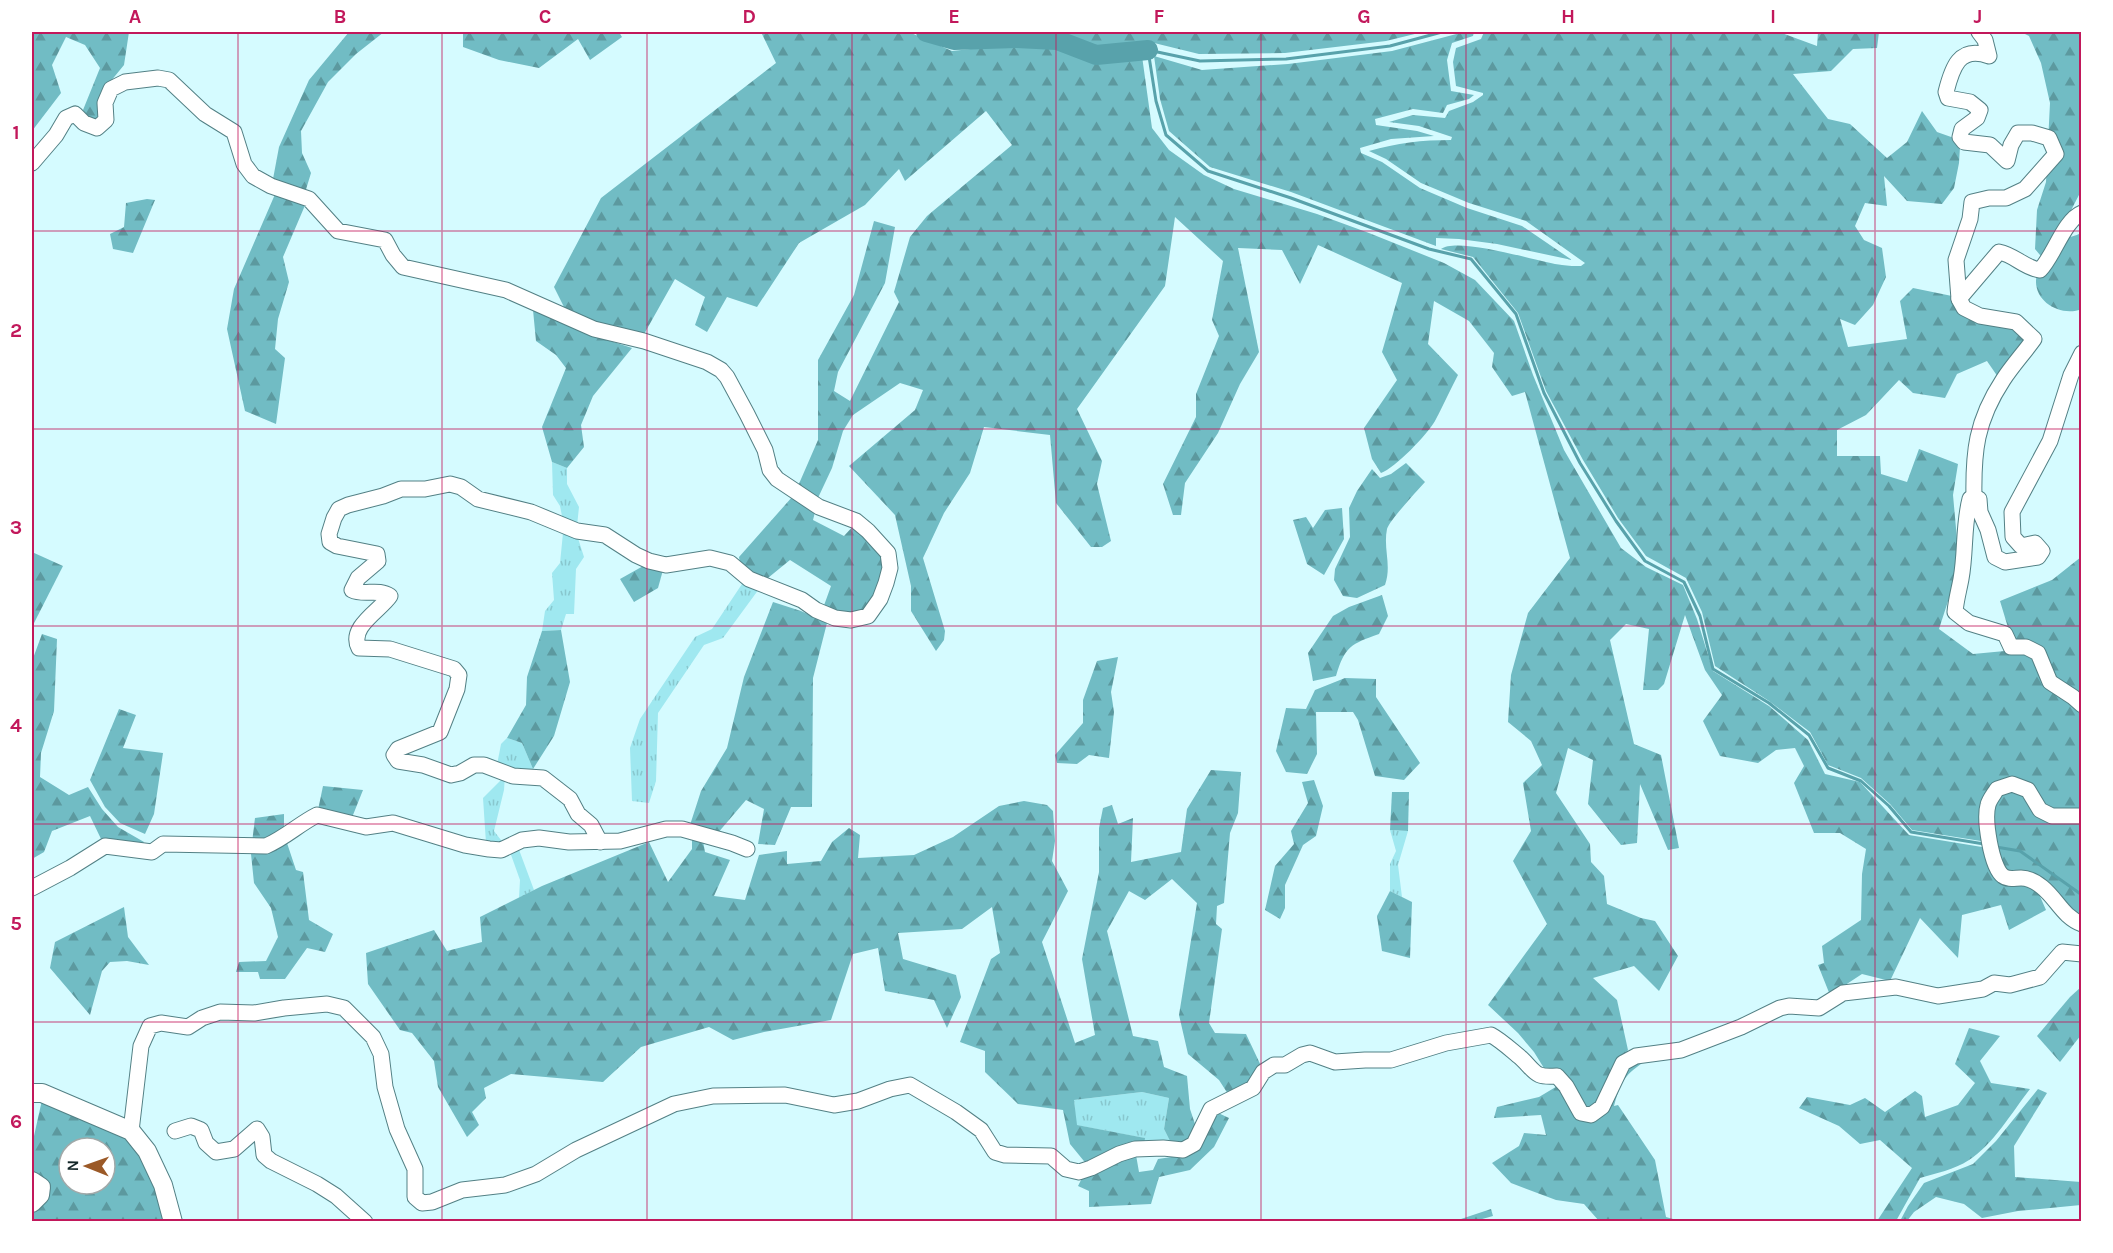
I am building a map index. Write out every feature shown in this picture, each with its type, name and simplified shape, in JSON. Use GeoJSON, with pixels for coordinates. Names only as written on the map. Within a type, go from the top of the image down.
{"type":"FeatureCollection","features":[{"type":"Feature","properties":{"kind":"main road"},"geometry":{"type":"LineString","coordinates":[[32,1093],[42,1093],[131,1131],[147,1151],[163,1185],[173,1221]]}},
{"type":"Feature","properties":{"kind":"main road"},"geometry":{"type":"LineString","coordinates":[[32,1181],[41,1187],[40,1195],[32,1203]]}},
{"type":"Feature","properties":{"kind":"street"},"geometry":{"type":"LineString","coordinates":[[1974,499],[1974,456],[1979,430],[1988,406],[2004,379],[2034,339],[2016,322],[1980,316],[1964,308],[1959,299],[1956,260],[1970,219],[1972,202],[1989,198],[2006,198],[2025,189],[2056,154],[2049,138],[2032,133],[2018,133],[2011,145],[2007,161],[1990,145],[1964,142],[1960,137],[1962,129],[1977,118],[1980,110],[1970,102],[1948,98],[1946,92],[1957,61],[1966,55],[1978,52],[1989,56],[1985,40],[1979,32]]}},
{"type":"Feature","properties":{"kind":"street"},"geometry":{"type":"LineString","coordinates":[[32,163],[56,135],[66,118],[75,114],[84,123],[97,128],[106,120],[105,103],[111,89],[124,82],[158,78],[169,80],[205,114],[234,132],[244,164],[253,176],[271,186],[309,200],[338,231],[385,240],[403,267],[506,290],[594,329],[665,348],[707,362],[721,370],[747,414],[765,450],[770,470],[777,479],[819,507],[856,521],[888,553],[890,568],[880,599],[868,616],[851,620],[835,618],[816,610],[802,600],[749,579],[730,563],[710,558],[666,565],[649,561],[605,535],[563,527],[531,512],[478,499],[461,487],[450,484],[425,489],[401,489],[339,509],[329,534],[330,542],[337,546],[377,554],[378,561],[358,578],[352,590],[385,593],[390,596],[358,631],[356,643],[359,648],[390,649],[454,669],[459,675],[457,689],[440,732],[398,749],[394,755],[398,761],[423,765],[451,775],[474,765],[484,765],[513,776],[543,777],[570,800],[578,814],[591,825],[600,842]]}},
{"type":"Feature","properties":{"kind":"street"},"geometry":{"type":"LineString","coordinates":[[1959,299],[1999,252],[2010,254],[2031,269],[2040,270],[2048,262],[2067,226],[2076,215],[2082,213]]}},
{"type":"Feature","properties":{"kind":"street"},"geometry":{"type":"LineString","coordinates":[[2082,352],[2071,375],[2049,441],[2012,512],[2013,537],[2021,546],[2035,543],[2042,551],[2038,557],[2005,562],[1995,557],[1988,530],[1980,512],[1979,499],[1970,499],[1965,519],[1961,580],[1955,612],[1969,623],[2005,634],[2011,647],[2026,647],[2038,653],[2050,682],[2082,705]]}},
{"type":"Feature","properties":{"kind":"street"},"geometry":{"type":"LineString","coordinates":[[2082,816],[2052,816],[2040,810],[2028,790],[2012,784],[1997,789],[1988,806],[1987,821],[1993,862],[2003,876],[2036,882],[2050,893],[2072,921],[2082,924]]}},
{"type":"Feature","properties":{"kind":"street"},"geometry":{"type":"LineString","coordinates":[[32,888],[105,846],[152,852],[163,844],[266,846],[317,815],[366,827],[393,823],[465,845],[501,850],[522,840],[539,838],[569,843],[620,841],[666,829],[682,829],[747,849]]}},
{"type":"Feature","properties":{"kind":"street"},"geometry":{"type":"LineString","coordinates":[[131,1131],[141,1046],[150,1026],[161,1023],[188,1027],[202,1018],[220,1012],[254,1014],[284,1008],[327,1004],[344,1008],[373,1037],[381,1054],[385,1087],[397,1129],[415,1169],[415,1197],[422,1203],[432,1202],[462,1190],[505,1185],[536,1174],[576,1150],[674,1104],[714,1096],[785,1095],[834,1105],[858,1101],[890,1089],[910,1085],[956,1112],[981,1130],[996,1152],[1005,1155],[1051,1156],[1066,1169],[1078,1172],[1135,1149],[1183,1150],[1194,1144],[1212,1109],[1253,1088],[1263,1072],[1274,1065],[1285,1065],[1310,1053],[1335,1062],[1391,1060],[1446,1043],[1491,1035],[1502,1041],[1531,1070],[1544,1077],[1557,1076],[1566,1086],[1581,1113],[1592,1115],[1602,1107],[1623,1063],[1636,1056],[1681,1050],[1741,1027],[1780,1008],[1790,1006],[1819,1008],[1843,993],[1896,987],[1938,996],[1983,989],[1994,983],[2010,985],[2040,977],[2062,952],[2082,954]]}},
{"type":"Feature","properties":{"kind":"street"},"geometry":{"type":"LineString","coordinates":[[175,1131],[191,1126],[201,1130],[206,1143],[216,1152],[234,1149],[256,1129],[262,1137],[264,1155],[271,1161],[327,1190],[365,1221]]}},
{"type":"Feature","properties":{"kind":"green space"},"geometry":{"type":"Polygon","coordinates":[[[32,32],[129,32],[124,65],[106,87],[100,119],[87,119],[83,110],[100,68],[85,45],[66,37],[52,65],[61,93],[32,131],[32,32]]]}},
{"type":"Feature","properties":{"kind":"green space"},"geometry":{"type":"Polygon","coordinates":[[[349,32],[384,32],[356,54],[328,82],[301,131],[302,153],[311,173],[304,196],[273,179],[279,147],[309,80],[349,32]]]}},
{"type":"Feature","properties":{"kind":"green space"},"geometry":{"type":"Polygon","coordinates":[[[463,32],[619,32],[622,37],[590,60],[578,39],[539,68],[499,60],[463,47],[463,32]]]}},
{"type":"Feature","properties":{"kind":"green space"},"geometry":{"type":"Polygon","coordinates":[[[761,32],[909,32],[952,51],[1025,46],[1053,47],[1094,60],[1142,56],[1152,128],[1169,150],[1204,175],[1234,189],[1317,214],[1369,233],[1444,263],[1475,280],[1514,321],[1564,450],[1621,548],[1646,567],[1683,585],[1697,619],[1713,671],[1769,706],[1808,740],[1825,774],[1860,782],[1909,835],[1988,848],[1989,863],[2035,885],[2046,910],[2009,930],[2001,905],[1962,915],[1958,958],[1920,918],[1890,981],[1862,974],[1830,995],[1818,965],[1824,963],[1822,946],[1861,920],[1862,874],[1866,849],[1840,833],[1814,833],[1794,783],[1804,766],[1795,748],[1776,750],[1758,763],[1720,756],[1703,721],[1722,695],[1705,670],[1685,615],[1664,684],[1658,690],[1643,690],[1649,629],[1626,624],[1610,640],[1634,744],[1661,755],[1679,848],[1668,850],[1640,784],[1637,843],[1621,845],[1588,804],[1593,760],[1568,748],[1556,793],[1590,844],[1591,862],[1604,876],[1607,904],[1641,918],[1655,921],[1678,956],[1659,991],[1634,966],[1593,978],[1617,1000],[1628,1050],[1614,1068],[1597,1105],[1586,1109],[1547,1073],[1534,1052],[1518,1033],[1488,1005],[1547,924],[1513,861],[1531,831],[1523,783],[1542,765],[1531,741],[1508,722],[1511,675],[1528,613],[1570,558],[1525,392],[1512,396],[1492,367],[1494,353],[1469,321],[1434,301],[1428,344],[1458,375],[1431,427],[1402,458],[1381,473],[1372,459],[1364,428],[1397,380],[1382,352],[1402,283],[1318,245],[1300,284],[1282,250],[1238,248],[1259,352],[1240,384],[1218,433],[1185,483],[1181,515],[1173,515],[1163,484],[1196,417],[1196,394],[1219,336],[1212,320],[1223,261],[1175,217],[1165,286],[1077,409],[1102,461],[1097,484],[1111,541],[1102,547],[1091,547],[1056,503],[1050,435],[984,427],[970,473],[944,513],[923,558],[945,631],[944,640],[936,651],[911,611],[911,586],[895,515],[849,466],[915,410],[923,390],[900,383],[853,415],[843,431],[832,468],[817,500],[798,486],[818,440],[818,360],[854,295],[874,221],[895,227],[885,283],[838,372],[834,391],[850,401],[899,302],[894,292],[910,237],[927,216],[1012,145],[986,111],[905,181],[899,169],[865,205],[799,243],[757,307],[727,297],[707,332],[695,325],[705,297],[675,279],[643,336],[567,313],[554,287],[601,198],[776,63],[761,32]]]}},
{"type":"Feature","properties":{"kind":"green space"},"geometry":{"type":"Polygon","coordinates":[[[943,32],[1423,32],[1386,41],[1285,53],[1199,54],[1146,41],[1094,49],[1054,35],[943,32]]]}},
{"type":"Feature","properties":{"kind":"green space"},"geometry":{"type":"Polygon","coordinates":[[[1464,32],[1474,32],[1473,36],[1452,43],[1447,60],[1451,91],[1474,95],[1469,99],[1447,105],[1443,113],[1413,109],[1375,119],[1376,125],[1434,136],[1391,139],[1360,148],[1361,153],[1382,162],[1420,188],[1467,208],[1522,226],[1572,260],[1497,244],[1459,239],[1436,238],[1436,246],[1291,192],[1210,167],[1169,131],[1160,99],[1154,56],[1202,70],[1288,64],[1392,51],[1464,32]]]}},
{"type":"Feature","properties":{"kind":"green space"},"geometry":{"type":"Polygon","coordinates":[[[1484,32],[1779,32],[1817,46],[1818,32],[1879,32],[1877,48],[1853,49],[1831,71],[1793,74],[1828,119],[1850,124],[1887,158],[1907,142],[1922,111],[1937,132],[1954,138],[1960,147],[1959,163],[1954,188],[1942,204],[1907,201],[1884,176],[1887,206],[1865,203],[1855,226],[1864,240],[1882,248],[1886,277],[1873,305],[1855,325],[1840,319],[1848,347],[1907,339],[1900,301],[1913,288],[1952,296],[2014,325],[2030,339],[2000,380],[1987,361],[1957,374],[1945,398],[1913,393],[1899,380],[1866,415],[1837,430],[1837,456],[1880,456],[1881,474],[1907,482],[1919,449],[1958,464],[1953,495],[1958,550],[1957,578],[1939,629],[1973,654],[2026,649],[2081,708],[2081,814],[2052,814],[2037,799],[1994,784],[1987,842],[1912,830],[1890,804],[1861,778],[1828,765],[1810,732],[1769,701],[1715,666],[1702,612],[1686,578],[1646,556],[1618,518],[1583,460],[1546,391],[1518,313],[1473,257],[1441,249],[1450,246],[1464,246],[1564,265],[1581,266],[1585,263],[1526,221],[1469,203],[1421,183],[1386,159],[1369,151],[1410,143],[1451,140],[1452,137],[1419,126],[1389,122],[1413,115],[1445,118],[1449,111],[1473,102],[1483,95],[1483,93],[1456,86],[1453,62],[1456,48],[1481,39],[1484,32]]]}},
{"type":"Feature","properties":{"kind":"green space"},"geometry":{"type":"Polygon","coordinates":[[[2021,32],[2081,32],[2081,191],[2045,261],[2035,249],[2037,210],[2046,182],[2050,103],[2041,63],[2029,36],[2021,32]]]}},
{"type":"Feature","properties":{"kind":"green space"},"geometry":{"type":"Polygon","coordinates":[[[276,192],[306,203],[283,257],[289,282],[278,319],[275,349],[285,358],[276,424],[245,411],[227,329],[234,289],[276,192]]]}},
{"type":"Feature","properties":{"kind":"green space"},"geometry":{"type":"Polygon","coordinates":[[[147,199],[155,200],[133,253],[113,249],[110,234],[124,227],[126,203],[147,199]]]}},
{"type":"Feature","properties":{"kind":"green space"},"geometry":{"type":"Polygon","coordinates":[[[2081,233],[2082,309],[2065,311],[2056,309],[2042,299],[2038,292],[2037,274],[2063,240],[2081,233]]]}},
{"type":"Feature","properties":{"kind":"green space"},"geometry":{"type":"Polygon","coordinates":[[[533,310],[586,333],[632,348],[593,396],[581,425],[584,447],[567,468],[552,462],[542,427],[566,368],[556,355],[536,341],[533,310]]]}},
{"type":"Feature","properties":{"kind":"green space"},"geometry":{"type":"Polygon","coordinates":[[[552,462],[567,468],[567,484],[579,507],[577,526],[563,521],[560,506],[553,495],[552,462]]]}},
{"type":"Feature","properties":{"kind":"green space"},"geometry":{"type":"Polygon","coordinates":[[[1406,463],[1425,482],[1387,529],[1388,571],[1385,585],[1357,598],[1343,596],[1334,580],[1335,569],[1350,537],[1349,508],[1357,491],[1372,469],[1380,478],[1391,474],[1406,463]]]}},
{"type":"Feature","properties":{"kind":"green space"},"geometry":{"type":"Polygon","coordinates":[[[793,496],[816,508],[813,520],[844,536],[856,523],[881,548],[888,568],[870,610],[850,617],[822,611],[831,586],[790,560],[763,582],[741,570],[739,557],[793,496]]]}},
{"type":"Feature","properties":{"kind":"green space"},"geometry":{"type":"Polygon","coordinates":[[[1342,508],[1344,539],[1324,575],[1307,564],[1293,520],[1306,517],[1313,528],[1325,510],[1342,508]]]}},
{"type":"Feature","properties":{"kind":"green space"},"geometry":{"type":"Polygon","coordinates":[[[563,533],[577,535],[584,557],[576,569],[574,614],[566,614],[561,630],[542,631],[545,611],[554,600],[552,573],[560,563],[563,533]]]}},
{"type":"Feature","properties":{"kind":"green space"},"geometry":{"type":"Polygon","coordinates":[[[32,552],[63,566],[32,627],[32,552]]]}},
{"type":"Feature","properties":{"kind":"green space"},"geometry":{"type":"Polygon","coordinates":[[[2081,557],[2081,702],[2053,681],[2047,663],[2013,644],[2000,601],[2052,580],[2081,557]]]}},
{"type":"Feature","properties":{"kind":"green space"},"geometry":{"type":"Polygon","coordinates":[[[645,565],[663,570],[658,588],[634,602],[620,579],[645,565]]]}},
{"type":"Feature","properties":{"kind":"green space"},"geometry":{"type":"Polygon","coordinates":[[[744,581],[759,589],[723,638],[704,645],[658,713],[656,781],[649,803],[632,801],[630,748],[640,719],[695,637],[712,629],[744,581]]]}},
{"type":"Feature","properties":{"kind":"green space"},"geometry":{"type":"Polygon","coordinates":[[[1382,595],[1388,616],[1379,634],[1350,648],[1336,676],[1313,681],[1308,653],[1333,616],[1349,607],[1382,595]]]}},
{"type":"Feature","properties":{"kind":"green space"},"geometry":{"type":"Polygon","coordinates":[[[773,602],[827,623],[813,678],[812,807],[791,807],[775,845],[758,844],[764,809],[746,800],[717,834],[690,825],[701,791],[727,748],[744,677],[773,602]]]}},
{"type":"Feature","properties":{"kind":"green space"},"geometry":{"type":"Polygon","coordinates":[[[561,630],[570,682],[554,736],[533,769],[522,743],[507,738],[526,705],[527,677],[542,631],[561,630]]]}},
{"type":"Feature","properties":{"kind":"green space"},"geometry":{"type":"Polygon","coordinates":[[[42,634],[57,639],[54,711],[41,753],[40,777],[69,795],[88,787],[102,809],[118,827],[144,842],[139,849],[102,841],[90,816],[52,831],[44,852],[32,859],[32,661],[42,634]]]}},
{"type":"Feature","properties":{"kind":"green space"},"geometry":{"type":"Polygon","coordinates":[[[1118,657],[1111,692],[1114,712],[1109,758],[1089,755],[1077,764],[1057,763],[1055,755],[1083,723],[1083,700],[1097,661],[1118,657]]]}},
{"type":"Feature","properties":{"kind":"green space"},"geometry":{"type":"Polygon","coordinates":[[[1345,678],[1376,679],[1376,697],[1420,763],[1404,780],[1375,776],[1358,720],[1353,712],[1316,712],[1317,754],[1307,774],[1286,772],[1276,751],[1286,708],[1306,709],[1315,690],[1345,678]]]}},
{"type":"Feature","properties":{"kind":"green space"},"geometry":{"type":"Polygon","coordinates":[[[119,709],[136,715],[123,748],[163,753],[154,814],[145,834],[120,823],[105,807],[90,780],[119,709]]]}},
{"type":"Feature","properties":{"kind":"green space"},"geometry":{"type":"Polygon","coordinates":[[[507,738],[522,743],[533,769],[515,771],[497,765],[501,744],[507,738]]]}},
{"type":"Feature","properties":{"kind":"green space"},"geometry":{"type":"Polygon","coordinates":[[[1211,770],[1241,772],[1238,813],[1230,833],[1224,903],[1217,906],[1216,924],[1222,929],[1209,1023],[1215,1033],[1246,1034],[1262,1068],[1248,1087],[1228,1094],[1219,1080],[1188,1054],[1179,1015],[1197,903],[1172,879],[1145,900],[1129,891],[1107,931],[1133,1036],[1158,1041],[1164,1067],[1187,1076],[1190,1109],[1197,1130],[1190,1142],[1173,1147],[1164,1129],[1169,1098],[1142,1092],[1074,1100],[1077,1125],[1145,1138],[1144,1145],[1088,1166],[1070,1144],[1063,1110],[1018,1104],[985,1072],[985,1051],[960,1042],[991,959],[1000,953],[992,907],[962,929],[898,933],[903,959],[956,975],[961,997],[947,1028],[934,1000],[885,991],[878,948],[853,954],[831,1020],[733,1040],[709,1027],[641,1047],[603,1082],[511,1074],[484,1088],[486,1098],[472,1112],[479,1125],[467,1137],[438,1087],[434,1061],[412,1033],[400,1030],[368,984],[366,953],[434,930],[447,951],[482,942],[480,917],[542,886],[649,842],[668,882],[692,849],[692,839],[703,841],[705,852],[730,860],[714,896],[745,900],[759,855],[787,851],[787,864],[821,861],[832,842],[849,828],[860,835],[858,858],[914,855],[953,837],[999,806],[1024,801],[1047,805],[1053,811],[1055,841],[1052,861],[1068,891],[1042,942],[1075,1043],[1095,1035],[1082,959],[1099,872],[1099,828],[1103,808],[1112,805],[1118,824],[1133,818],[1131,862],[1181,852],[1187,809],[1211,770]]]}},
{"type":"Feature","properties":{"kind":"green space"},"geometry":{"type":"Polygon","coordinates":[[[505,776],[494,831],[504,844],[486,843],[483,798],[505,776]]]}},
{"type":"Feature","properties":{"kind":"green space"},"geometry":{"type":"Polygon","coordinates":[[[1314,780],[1323,806],[1316,836],[1303,845],[1285,885],[1285,908],[1280,919],[1265,910],[1275,866],[1294,844],[1291,831],[1308,803],[1302,782],[1314,780]]]}},
{"type":"Feature","properties":{"kind":"green space"},"geometry":{"type":"Polygon","coordinates":[[[323,786],[363,790],[351,820],[318,810],[323,786]]]}},
{"type":"Feature","properties":{"kind":"green space"},"geometry":{"type":"Polygon","coordinates":[[[2005,788],[2026,797],[2034,809],[2081,820],[2081,919],[2060,898],[2007,875],[1998,865],[1991,808],[2005,788]]]}},
{"type":"Feature","properties":{"kind":"green space"},"geometry":{"type":"Polygon","coordinates":[[[1392,792],[1409,792],[1408,831],[1390,830],[1392,792]]]}},
{"type":"Feature","properties":{"kind":"green space"},"geometry":{"type":"Polygon","coordinates":[[[284,814],[284,835],[252,843],[255,818],[284,814]]]}},
{"type":"Feature","properties":{"kind":"green space"},"geometry":{"type":"Polygon","coordinates":[[[1390,830],[1408,831],[1398,865],[1402,897],[1390,891],[1390,864],[1396,851],[1390,830]]]}},
{"type":"Feature","properties":{"kind":"green space"},"geometry":{"type":"Polygon","coordinates":[[[287,843],[296,870],[303,872],[309,920],[333,934],[325,952],[307,948],[285,979],[260,979],[258,972],[236,972],[239,962],[266,961],[278,937],[271,908],[254,883],[251,854],[287,843]]]}},
{"type":"Feature","properties":{"kind":"green space"},"geometry":{"type":"Polygon","coordinates":[[[518,847],[534,890],[519,898],[520,880],[510,852],[518,847]]]}},
{"type":"Feature","properties":{"kind":"green space"},"geometry":{"type":"Polygon","coordinates":[[[1390,891],[1412,902],[1410,958],[1382,951],[1377,916],[1390,891]]]}},
{"type":"Feature","properties":{"kind":"green space"},"geometry":{"type":"Polygon","coordinates":[[[124,907],[128,937],[149,965],[127,961],[110,962],[102,971],[90,1015],[50,968],[55,942],[124,907]]]}},
{"type":"Feature","properties":{"kind":"green space"},"geometry":{"type":"Polygon","coordinates":[[[2081,987],[2081,1035],[2060,1062],[2037,1036],[2081,987]]]}},
{"type":"Feature","properties":{"kind":"green space"},"geometry":{"type":"Polygon","coordinates":[[[1969,1028],[2000,1036],[1980,1061],[1991,1083],[2030,1089],[1994,1137],[1978,1154],[1945,1171],[1920,1178],[1896,1221],[1877,1221],[1912,1168],[1880,1140],[1860,1144],[1839,1126],[1799,1108],[1807,1097],[1850,1105],[1865,1098],[1885,1112],[1915,1091],[1922,1096],[1925,1117],[1958,1105],[1975,1083],[1955,1064],[1969,1028]]]}},
{"type":"Feature","properties":{"kind":"green space"},"geometry":{"type":"Polygon","coordinates":[[[1652,1056],[1627,1076],[1614,1106],[1618,1105],[1655,1160],[1666,1217],[1680,1221],[1599,1221],[1584,1204],[1556,1200],[1511,1183],[1492,1163],[1519,1146],[1524,1133],[1546,1135],[1541,1115],[1494,1118],[1497,1107],[1539,1097],[1559,1085],[1592,1118],[1625,1064],[1652,1056]]]}},
{"type":"Feature","properties":{"kind":"green space"},"geometry":{"type":"Polygon","coordinates":[[[2038,1089],[2047,1093],[2014,1146],[2015,1177],[2081,1182],[2081,1205],[2018,1211],[1982,1218],[1964,1204],[1936,1197],[1914,1212],[1907,1221],[1900,1221],[1924,1183],[1973,1164],[1996,1141],[2038,1089]]]}},
{"type":"Feature","properties":{"kind":"green space"},"geometry":{"type":"Polygon","coordinates":[[[1142,1092],[1169,1098],[1164,1129],[1173,1147],[1144,1145],[1144,1138],[1076,1125],[1074,1100],[1142,1092]]]}},
{"type":"Feature","properties":{"kind":"green space"},"geometry":{"type":"Polygon","coordinates":[[[42,1100],[128,1139],[156,1180],[168,1221],[32,1221],[32,1145],[42,1100]]]}},
{"type":"Feature","properties":{"kind":"green space"},"geometry":{"type":"Polygon","coordinates":[[[1214,1111],[1229,1118],[1214,1147],[1190,1170],[1159,1177],[1151,1204],[1089,1207],[1089,1191],[1078,1186],[1084,1174],[1136,1155],[1139,1172],[1153,1170],[1158,1159],[1178,1156],[1214,1111]]]}},
{"type":"Feature","properties":{"kind":"green space"},"geometry":{"type":"Polygon","coordinates":[[[1491,1209],[1493,1216],[1475,1221],[1455,1221],[1491,1209]]]}},
{"type":"Feature","properties":{"kind":"waterway"},"geometry":{"type":"LineString","coordinates":[[926,32],[954,40],[1016,38],[1057,40],[1096,55],[1148,50]]}},
{"type":"Feature","properties":{"kind":"waterway"},"geometry":{"type":"LineString","coordinates":[[1442,32],[1390,46],[1286,59],[1200,61],[1148,50],[1156,101],[1166,135],[1208,171],[1291,198],[1429,249],[1471,259],[1516,314],[1544,393],[1580,463],[1616,521],[1645,561],[1684,582],[1700,616],[1713,669],[1769,703],[1809,735],[1828,768],[1861,781],[1889,806],[1911,832],[1984,844]]}},
{"type":"Feature","properties":{"kind":"waterway"},"geometry":{"type":"LineString","coordinates":[[1996,847],[2020,851],[2082,895]]}}]}
